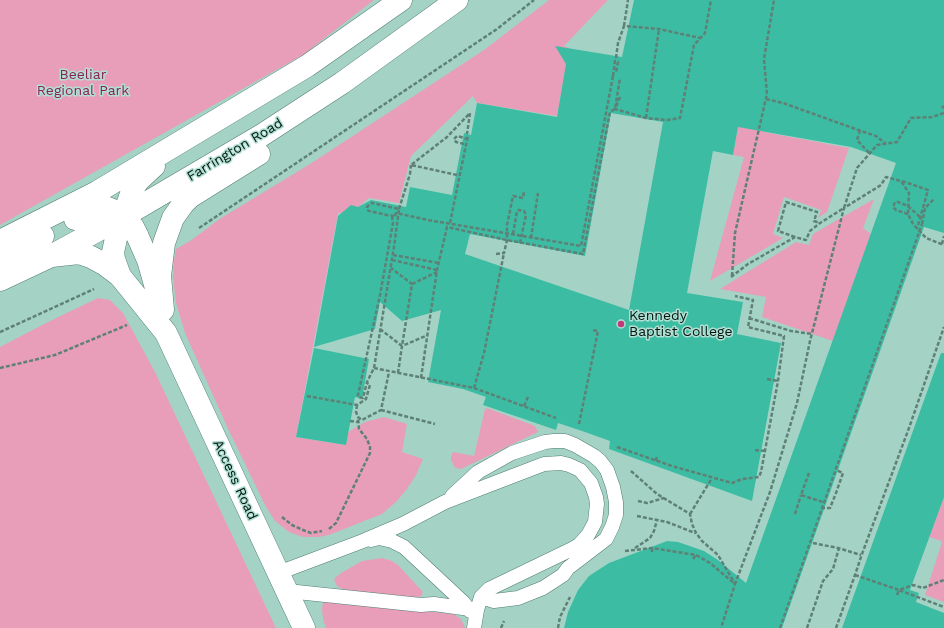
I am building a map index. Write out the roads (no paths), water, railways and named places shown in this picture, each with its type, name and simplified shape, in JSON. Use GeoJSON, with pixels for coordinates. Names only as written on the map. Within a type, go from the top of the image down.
{"type":"FeatureCollection","features":[{"type":"Feature","properties":{"kind":"main road"},"geometry":{"type":"LineString","coordinates":[[0,241],[97,192],[307,66],[401,0]]}},
{"type":"Feature","properties":{"kind":"main road","name":"Farrington Road"},"geometry":{"type":"LineString","coordinates":[[0,280],[50,256],[124,216],[262,136],[342,83],[457,0]]}},
{"type":"Feature","properties":{"kind":"main road"},"geometry":{"type":"LineString","coordinates":[[162,310],[160,276],[164,243],[173,218],[183,204],[190,197],[347,98],[425,41],[451,19],[461,0]]}},
{"type":"Feature","properties":{"kind":"main road"},"geometry":{"type":"LineString","coordinates":[[120,276],[113,252],[117,234],[133,188],[151,168],[189,140],[216,124],[247,101]]}},
{"type":"Feature","properties":{"kind":"main road"},"geometry":{"type":"LineString","coordinates":[[0,259],[98,208],[105,207],[115,210],[124,216]]}},
{"type":"Feature","properties":{"kind":"main road","name":"Access Road"},"geometry":{"type":"LineString","coordinates":[[124,216],[133,227],[148,260],[162,310],[166,333]]}},
{"type":"Feature","properties":{"kind":"main road","name":"Access Road"},"geometry":{"type":"LineString","coordinates":[[50,256],[79,253],[104,264],[120,276],[166,333],[304,628]]}},
{"type":"Feature","properties":{"kind":"lane"},"geometry":{"type":"LineString","coordinates":[[283,582],[421,605],[434,604],[475,613],[494,601],[518,598],[543,588],[563,575],[568,568],[606,539],[616,515],[616,502],[610,477],[600,461],[575,445],[565,442],[545,442],[512,453],[478,472],[446,502]]}},
{"type":"Feature","properties":{"kind":"lane"},"geometry":{"type":"LineString","coordinates":[[283,582],[362,541],[446,502],[495,482],[544,464],[553,463],[569,465],[580,470],[585,475],[594,490],[597,504],[595,522],[588,535],[572,550],[500,582],[489,589],[475,613]]}},
{"type":"Feature","properties":{"kind":"lane"},"geometry":{"type":"LineString","coordinates":[[362,541],[379,538],[404,546],[475,613]]}},
{"type":"Feature","properties":{"kind":"place","name":"Kennedy Baptist College"},"geometry":{"type":"Point","coordinates":[621,324]}},
{"type":"Feature","properties":{"kind":"park label","name":"Beeliar Regional Park"},"geometry":{"type":"Point","coordinates":[83,84]}}]}
